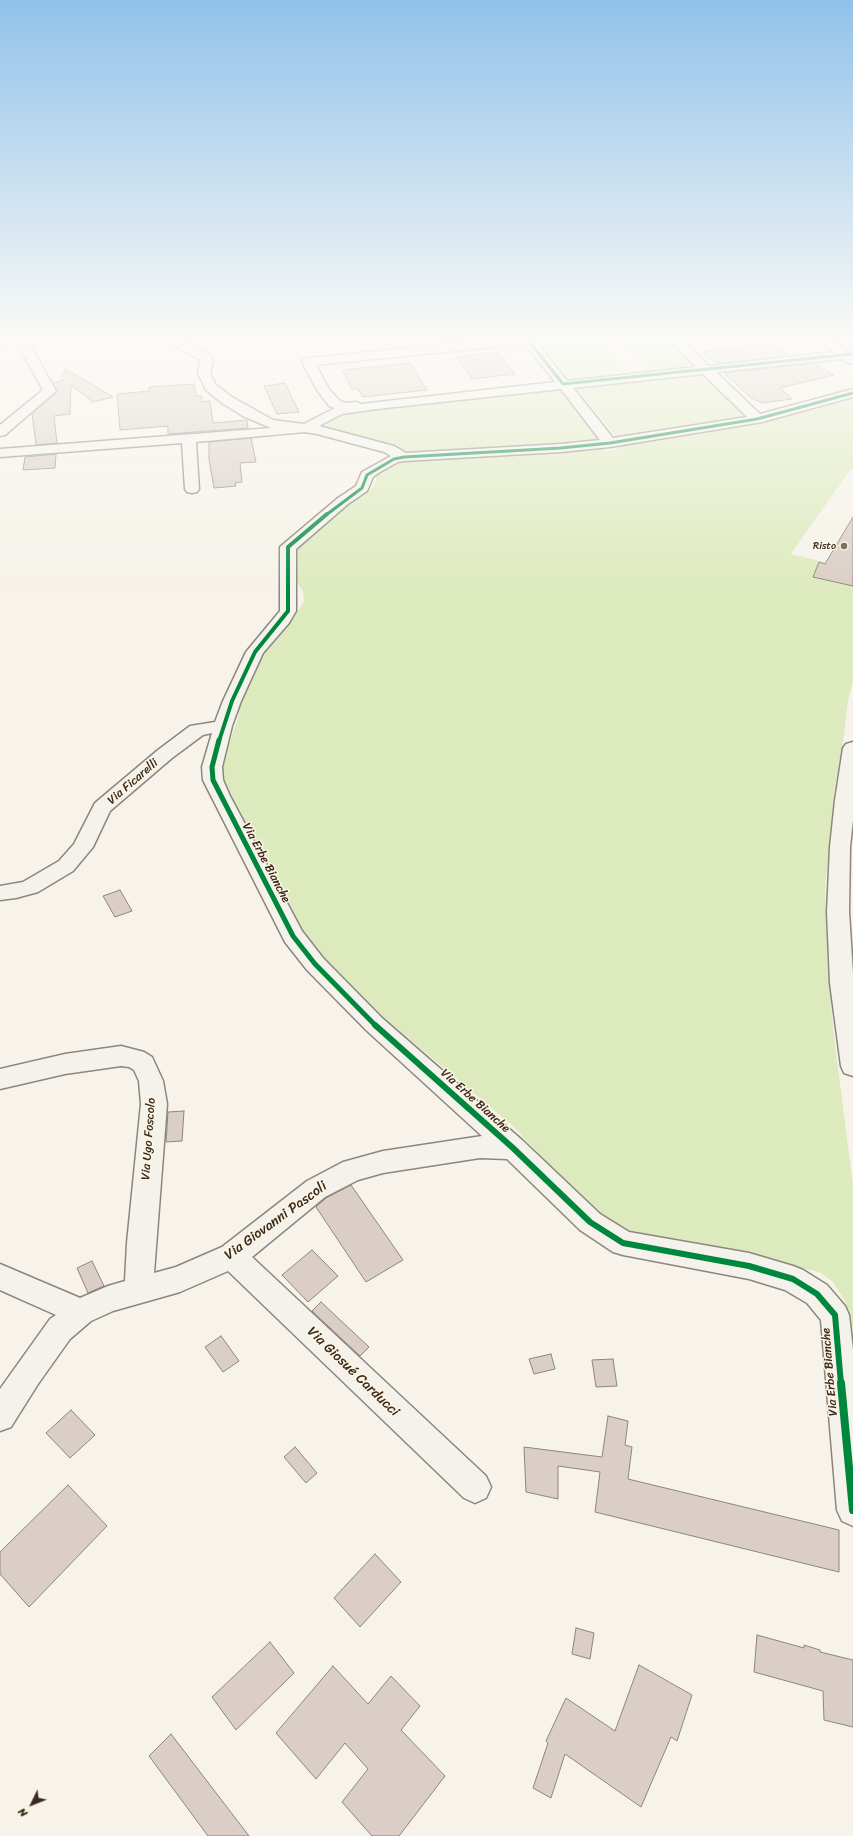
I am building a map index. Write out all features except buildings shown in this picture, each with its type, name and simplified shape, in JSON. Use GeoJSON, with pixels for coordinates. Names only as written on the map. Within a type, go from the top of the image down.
{"type":"FeatureCollection","features":[{"type":"Feature","properties":{"kind":"street"},"geometry":{"type":"LineString","coordinates":[[0,432],[13,422]]}},
{"type":"Feature","properties":{"kind":"street"},"geometry":{"type":"LineString","coordinates":[[266,422],[270,424],[312,425],[389,449],[404,457]]}},
{"type":"Feature","properties":{"kind":"street"},"geometry":{"type":"LineString","coordinates":[[312,425],[315,422]]}},
{"type":"Feature","properties":{"kind":"street"},"geometry":{"type":"LineString","coordinates":[[0,453],[189,438],[312,425],[318,422]]}},
{"type":"Feature","properties":{"kind":"street"},"geometry":{"type":"LineString","coordinates":[[593,422],[610,443]]}},
{"type":"Feature","properties":{"kind":"street","name":"Via Erbe Bianche"},"geometry":{"type":"LineString","coordinates":[[735,422],[610,443],[561,448],[404,457],[394,459],[375,469],[367,475],[362,488],[343,501],[288,547],[288,611],[255,652],[232,701],[222,726],[212,767],[213,780],[293,936],[315,964],[374,1024],[513,1148],[590,1222],[623,1242],[749,1266],[793,1279],[816,1294],[835,1315],[853,1510]]}},
{"type":"Feature","properties":{"kind":"street"},"geometry":{"type":"LineString","coordinates":[[0,432],[22,440],[33,450]]}},
{"type":"Feature","properties":{"kind":"street"},"geometry":{"type":"LineString","coordinates":[[189,438],[192,489]]}},
{"type":"Feature","properties":{"kind":"street","name":"Via Ficarelli"},"geometry":{"type":"LineString","coordinates":[[0,893],[16,891],[30,886],[66,866],[83,847],[102,808],[165,754],[197,730],[222,726]]}},
{"type":"Feature","properties":{"kind":"street"},"geometry":{"type":"LineString","coordinates":[[853,748],[840,847],[838,912],[842,983],[853,1066]]}},
{"type":"Feature","properties":{"kind":"street","name":"Via Ugo Foscolo"},"geometry":{"type":"LineString","coordinates":[[0,1079],[65,1064],[121,1056],[135,1058],[143,1064],[151,1081],[154,1104],[140,1243],[139,1290]]}},
{"type":"Feature","properties":{"kind":"street","name":"Via Giovanni Pascoli"},"geometry":{"type":"LineString","coordinates":[[0,1416],[27,1374],[60,1329],[81,1312],[108,1299],[180,1279],[232,1256],[316,1189],[352,1170],[383,1162],[480,1147],[513,1148]]}},
{"type":"Feature","properties":{"kind":"street","name":"Via Giosué Carducci"},"geometry":{"type":"LineString","coordinates":[[232,1256],[475,1487]]}},
{"type":"Feature","properties":{"kind":"street"},"geometry":{"type":"LineString","coordinates":[[0,1277],[81,1312]]}},
{"type":"Feature","properties":{"kind":"green space"},"geometry":{"type":"Polygon","coordinates":[[[327,422],[585,422],[600,442],[570,445],[412,453],[324,429],[327,422]]]}},
{"type":"Feature","properties":{"kind":"green space"},"geometry":{"type":"Polygon","coordinates":[[[603,422],[721,422],[617,438],[603,422]]]}},
{"type":"Feature","properties":{"kind":"green space"},"geometry":{"type":"Polygon","coordinates":[[[753,422],[853,422],[853,470],[850,470],[791,554],[853,569],[853,681],[848,700],[844,735],[834,791],[825,891],[828,973],[834,1037],[853,1185],[853,1366],[846,1303],[833,1282],[819,1272],[632,1233],[596,1214],[560,1178],[515,1128],[382,1016],[323,959],[302,933],[220,775],[222,764],[239,715],[239,702],[262,653],[294,618],[304,601],[303,591],[294,578],[297,548],[335,513],[372,488],[376,483],[376,473],[385,467],[400,461],[597,448],[607,451],[617,449],[620,444],[753,422]]]}},
{"type":"Feature","properties":{"kind":"cycle path"},"geometry":{"type":"LineString","coordinates":[[741,422],[610,443],[561,448],[404,457],[394,459],[375,469],[367,475],[362,488],[343,501],[288,547],[288,611],[255,652],[232,701],[223,726],[212,767],[213,780],[293,936],[315,964],[374,1024],[513,1148],[590,1222],[623,1243],[749,1266],[793,1279],[817,1294],[835,1315],[853,1510]]}},
{"type":"Feature","properties":{"kind":"place","name":"Risto"},"geometry":{"type":"Point","coordinates":[844,546]}}]}
